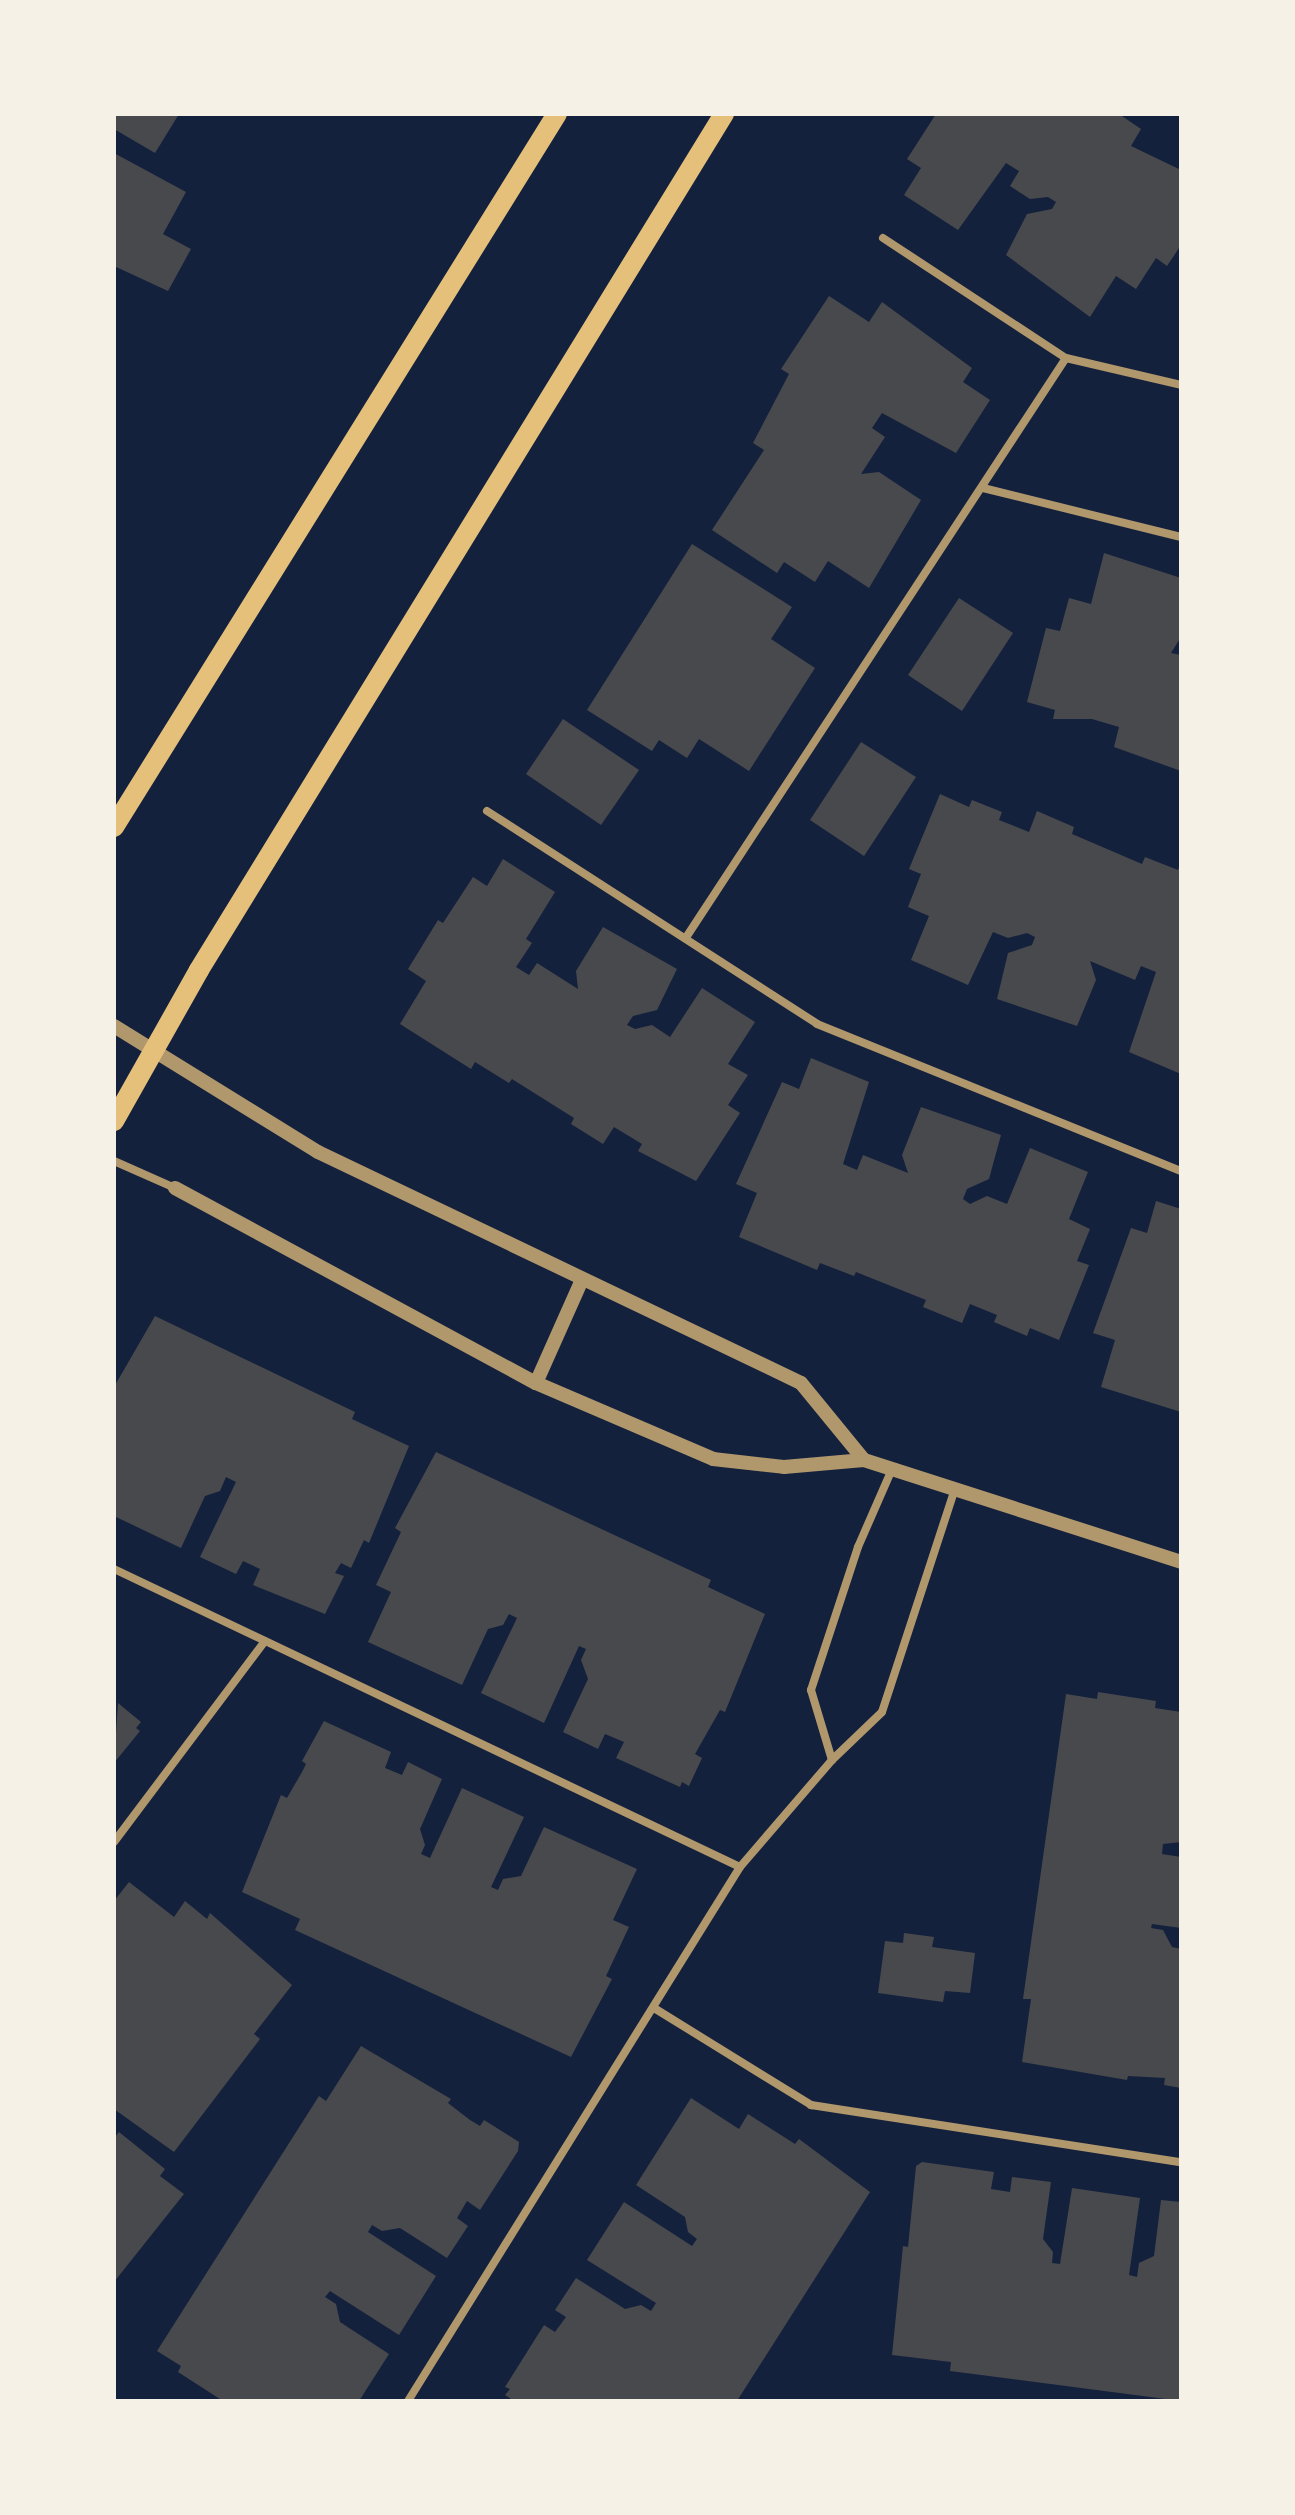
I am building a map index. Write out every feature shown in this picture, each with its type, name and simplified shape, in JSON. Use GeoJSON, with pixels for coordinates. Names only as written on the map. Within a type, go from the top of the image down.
{"type":"FeatureCollection","features":[{"type":"Feature","properties":{"kind":"main road"},"geometry":{"type":"LineString","coordinates":[[114,827],[557,114]]}},
{"type":"Feature","properties":{"kind":"main road"},"geometry":{"type":"LineString","coordinates":[[114,1121],[154,1050],[724,114]]}},
{"type":"Feature","properties":{"kind":"street"},"geometry":{"type":"LineString","coordinates":[[883,238],[1066,358],[1181,385]]}},
{"type":"Feature","properties":{"kind":"street"},"geometry":{"type":"LineString","coordinates":[[687,936],[1066,358]]}},
{"type":"Feature","properties":{"kind":"street"},"geometry":{"type":"LineString","coordinates":[[983,488],[1181,537]]}},
{"type":"Feature","properties":{"kind":"street"},"geometry":{"type":"LineString","coordinates":[[487,811],[687,936],[817,1024],[1181,1171]]}},
{"type":"Feature","properties":{"kind":"street"},"geometry":{"type":"LineString","coordinates":[[114,1026],[318,1152],[581,1282],[801,1383],[864,1460]]}},
{"type":"Feature","properties":{"kind":"street"},"geometry":{"type":"LineString","coordinates":[[114,1161],[175,1188],[536,1383],[713,1459],[784,1467],[864,1460],[1181,1562]]}},
{"type":"Feature","properties":{"kind":"street"},"geometry":{"type":"LineString","coordinates":[[536,1383],[581,1282]]}},
{"type":"Feature","properties":{"kind":"street"},"geometry":{"type":"LineString","coordinates":[[832,1760],[811,1690],[858,1547],[892,1469]]}},
{"type":"Feature","properties":{"kind":"street"},"geometry":{"type":"LineString","coordinates":[[408,2401],[740,1867],[832,1760],[882,1712],[955,1489]]}},
{"type":"Feature","properties":{"kind":"street"},"geometry":{"type":"LineString","coordinates":[[114,1569],[740,1867]]}},
{"type":"Feature","properties":{"kind":"street"},"geometry":{"type":"LineString","coordinates":[[114,1842],[265,1641]]}},
{"type":"Feature","properties":{"kind":"street"},"geometry":{"type":"LineString","coordinates":[[654,2008],[811,2105],[1181,2162]]}},
{"type":"Feature","properties":{"kind":"building"},"geometry":{"type":"Polygon","coordinates":[[[114,114],[179,114],[155,153],[114,129],[114,114]]]}},
{"type":"Feature","properties":{"kind":"building"},"geometry":{"type":"Polygon","coordinates":[[[936,114],[1119,114],[1141,129],[1131,146],[1181,170],[1181,245],[1167,266],[1156,258],[1136,289],[1116,276],[1090,317],[1006,255],[1027,214],[1052,209],[1056,202],[1048,197],[1030,199],[1010,186],[1019,171],[1006,163],[958,230],[904,195],[921,168],[907,159],[936,114]]]}},
{"type":"Feature","properties":{"kind":"building"},"geometry":{"type":"Polygon","coordinates":[[[114,153],[186,192],[163,234],[191,249],[168,291],[114,266],[114,153]]]}},
{"type":"Feature","properties":{"kind":"building"},"geometry":{"type":"Polygon","coordinates":[[[829,296],[869,322],[882,302],[972,368],[963,382],[990,400],[956,453],[882,413],[872,428],[885,437],[861,474],[879,472],[921,500],[869,588],[828,561],[815,582],[784,562],[777,573],[712,530],[764,450],[753,443],[789,374],[781,369],[829,296]]]}},
{"type":"Feature","properties":{"kind":"building"},"geometry":{"type":"Polygon","coordinates":[[[692,544],[792,607],[771,639],[815,668],[749,771],[699,739],[687,758],[659,740],[652,751],[587,710],[692,544]]]}},
{"type":"Feature","properties":{"kind":"building"},"geometry":{"type":"Polygon","coordinates":[[[1104,553],[1181,578],[1181,637],[1171,653],[1181,655],[1181,771],[1114,747],[1119,727],[1092,719],[1053,719],[1055,710],[1027,702],[1046,628],[1060,631],[1069,598],[1091,604],[1104,553]]]}},
{"type":"Feature","properties":{"kind":"building"},"geometry":{"type":"Polygon","coordinates":[[[959,598],[1013,633],[962,711],[908,675],[959,598]]]}},
{"type":"Feature","properties":{"kind":"building"},"geometry":{"type":"Polygon","coordinates":[[[563,719],[639,770],[601,825],[526,774],[563,719]]]}},
{"type":"Feature","properties":{"kind":"building"},"geometry":{"type":"Polygon","coordinates":[[[861,742],[916,777],[864,856],[810,820],[861,742]]]}},
{"type":"Feature","properties":{"kind":"building"},"geometry":{"type":"Polygon","coordinates":[[[940,794],[969,807],[972,800],[1002,812],[999,820],[1029,832],[1037,811],[1074,827],[1072,834],[1142,864],[1145,857],[1178,870],[1181,862],[1181,1074],[1129,1052],[1156,972],[1141,966],[1135,980],[1090,961],[1096,980],[1077,1026],[997,999],[1008,953],[1032,945],[1035,937],[1027,933],[1008,938],[993,932],[968,985],[911,960],[929,916],[908,907],[921,874],[909,869],[940,794]]]}},
{"type":"Feature","properties":{"kind":"building"},"geometry":{"type":"Polygon","coordinates":[[[503,859],[555,892],[526,939],[532,943],[516,967],[529,975],[537,963],[578,989],[576,971],[603,927],[677,969],[657,1010],[633,1016],[627,1025],[635,1029],[652,1025],[670,1037],[702,988],[755,1022],[728,1064],[748,1075],[728,1105],[740,1113],[696,1181],[638,1151],[642,1144],[614,1127],[603,1144],[571,1124],[574,1118],[512,1079],[509,1083],[475,1062],[471,1069],[400,1024],[426,981],[408,969],[438,920],[443,923],[473,877],[487,886],[503,859]]]}},
{"type":"Feature","properties":{"kind":"building"},"geometry":{"type":"Polygon","coordinates":[[[811,1058],[869,1082],[843,1164],[857,1170],[863,1155],[908,1173],[902,1155],[921,1107],[1001,1135],[989,1179],[967,1189],[963,1199],[970,1204],[987,1196],[1007,1204],[1030,1148],[1088,1172],[1069,1219],[1090,1229],[1077,1261],[1089,1265],[1059,1340],[1030,1328],[1027,1336],[994,1322],[997,1315],[970,1304],[962,1323],[923,1307],[926,1300],[856,1272],[854,1276],[820,1263],[817,1270],[739,1237],[757,1193],[736,1184],[782,1082],[799,1089],[811,1058]]]}},
{"type":"Feature","properties":{"kind":"building"},"geometry":{"type":"Polygon","coordinates":[[[1156,1201],[1181,1209],[1181,1412],[1101,1387],[1115,1340],[1093,1333],[1131,1228],[1147,1233],[1156,1201]]]}},
{"type":"Feature","properties":{"kind":"building"},"geometry":{"type":"Polygon","coordinates":[[[155,1316],[355,1412],[352,1419],[409,1446],[369,1543],[364,1540],[351,1568],[341,1563],[335,1573],[344,1576],[325,1614],[253,1585],[260,1569],[243,1561],[236,1574],[200,1557],[236,1482],[226,1477],[220,1491],[205,1496],[181,1548],[114,1516],[114,1387],[155,1316]]]}},
{"type":"Feature","properties":{"kind":"building"},"geometry":{"type":"Polygon","coordinates":[[[436,1452],[711,1580],[708,1587],[765,1614],[725,1712],[720,1710],[695,1754],[702,1758],[689,1786],[682,1782],[680,1787],[616,1758],[624,1742],[605,1734],[598,1749],[563,1732],[588,1679],[581,1660],[586,1649],[579,1646],[544,1723],[481,1693],[517,1618],[509,1614],[503,1625],[488,1629],[462,1685],[368,1642],[391,1592],[376,1585],[401,1532],[395,1528],[436,1452]]]}},
{"type":"Feature","properties":{"kind":"building"},"geometry":{"type":"Polygon","coordinates":[[[1098,1692],[1156,1701],[1155,1708],[1181,1712],[1181,1842],[1163,1844],[1162,1854],[1181,1857],[1181,1928],[1152,1924],[1151,1928],[1163,1930],[1172,1947],[1181,1949],[1181,2088],[1164,2085],[1165,2078],[1128,2076],[1127,2080],[1022,2062],[1031,1999],[1023,1999],[1066,1694],[1097,1699],[1098,1692]]]}},
{"type":"Feature","properties":{"kind":"building"},"geometry":{"type":"Polygon","coordinates":[[[118,1703],[141,1722],[136,1728],[140,1731],[114,1763],[118,1703]]]}},
{"type":"Feature","properties":{"kind":"building"},"geometry":{"type":"Polygon","coordinates":[[[324,1721],[391,1752],[385,1768],[402,1775],[408,1762],[442,1779],[420,1829],[425,1845],[421,1854],[430,1858],[462,1788],[524,1817],[491,1887],[498,1890],[503,1879],[521,1876],[544,1827],[637,1869],[613,1920],[629,1927],[606,1976],[612,1979],[571,2057],[295,1930],[300,1919],[242,1892],[281,1795],[287,1798],[306,1764],[302,1761],[324,1721]]]}},
{"type":"Feature","properties":{"kind":"building"},"geometry":{"type":"Polygon","coordinates":[[[129,1882],[174,1917],[185,1901],[207,1919],[210,1913],[292,1985],[254,2034],[260,2039],[174,2152],[114,2109],[114,1901],[129,1882]]]}},
{"type":"Feature","properties":{"kind":"building"},"geometry":{"type":"Polygon","coordinates":[[[904,1933],[934,1937],[932,1947],[975,1953],[970,1993],[945,1991],[943,2002],[878,1993],[885,1941],[903,1943],[904,1933]]]}},
{"type":"Feature","properties":{"kind":"building"},"geometry":{"type":"Polygon","coordinates":[[[361,2046],[451,2099],[448,2103],[470,2120],[480,2126],[484,2120],[519,2142],[518,2151],[480,2210],[467,2201],[457,2218],[468,2226],[447,2258],[400,2228],[382,2231],[372,2225],[368,2232],[436,2276],[399,2335],[330,2291],[325,2297],[336,2304],[340,2322],[389,2354],[359,2401],[223,2401],[178,2372],[181,2366],[157,2351],[319,2096],[326,2101],[361,2046]]]}},
{"type":"Feature","properties":{"kind":"building"},"geometry":{"type":"Polygon","coordinates":[[[691,2098],[739,2129],[748,2114],[795,2144],[799,2139],[870,2192],[737,2401],[514,2401],[505,2395],[510,2389],[505,2387],[544,2325],[555,2332],[566,2317],[555,2310],[576,2278],[625,2309],[641,2305],[651,2311],[656,2303],[587,2260],[624,2202],[692,2246],[697,2239],[688,2232],[685,2217],[636,2185],[691,2098]]]}},
{"type":"Feature","properties":{"kind":"building"},"geometry":{"type":"Polygon","coordinates":[[[119,2132],[165,2169],[160,2176],[184,2194],[114,2282],[114,2138],[119,2132]]]}},
{"type":"Feature","properties":{"kind":"building"},"geometry":{"type":"Polygon","coordinates":[[[922,2162],[994,2172],[991,2189],[1010,2192],[1012,2177],[1051,2182],[1043,2239],[1053,2252],[1052,2263],[1060,2264],[1072,2188],[1140,2198],[1129,2275],[1137,2277],[1139,2263],[1154,2256],[1161,2200],[1181,2202],[1181,2401],[950,2371],[951,2362],[892,2355],[903,2246],[908,2247],[916,2166],[922,2162]]]}}]}
